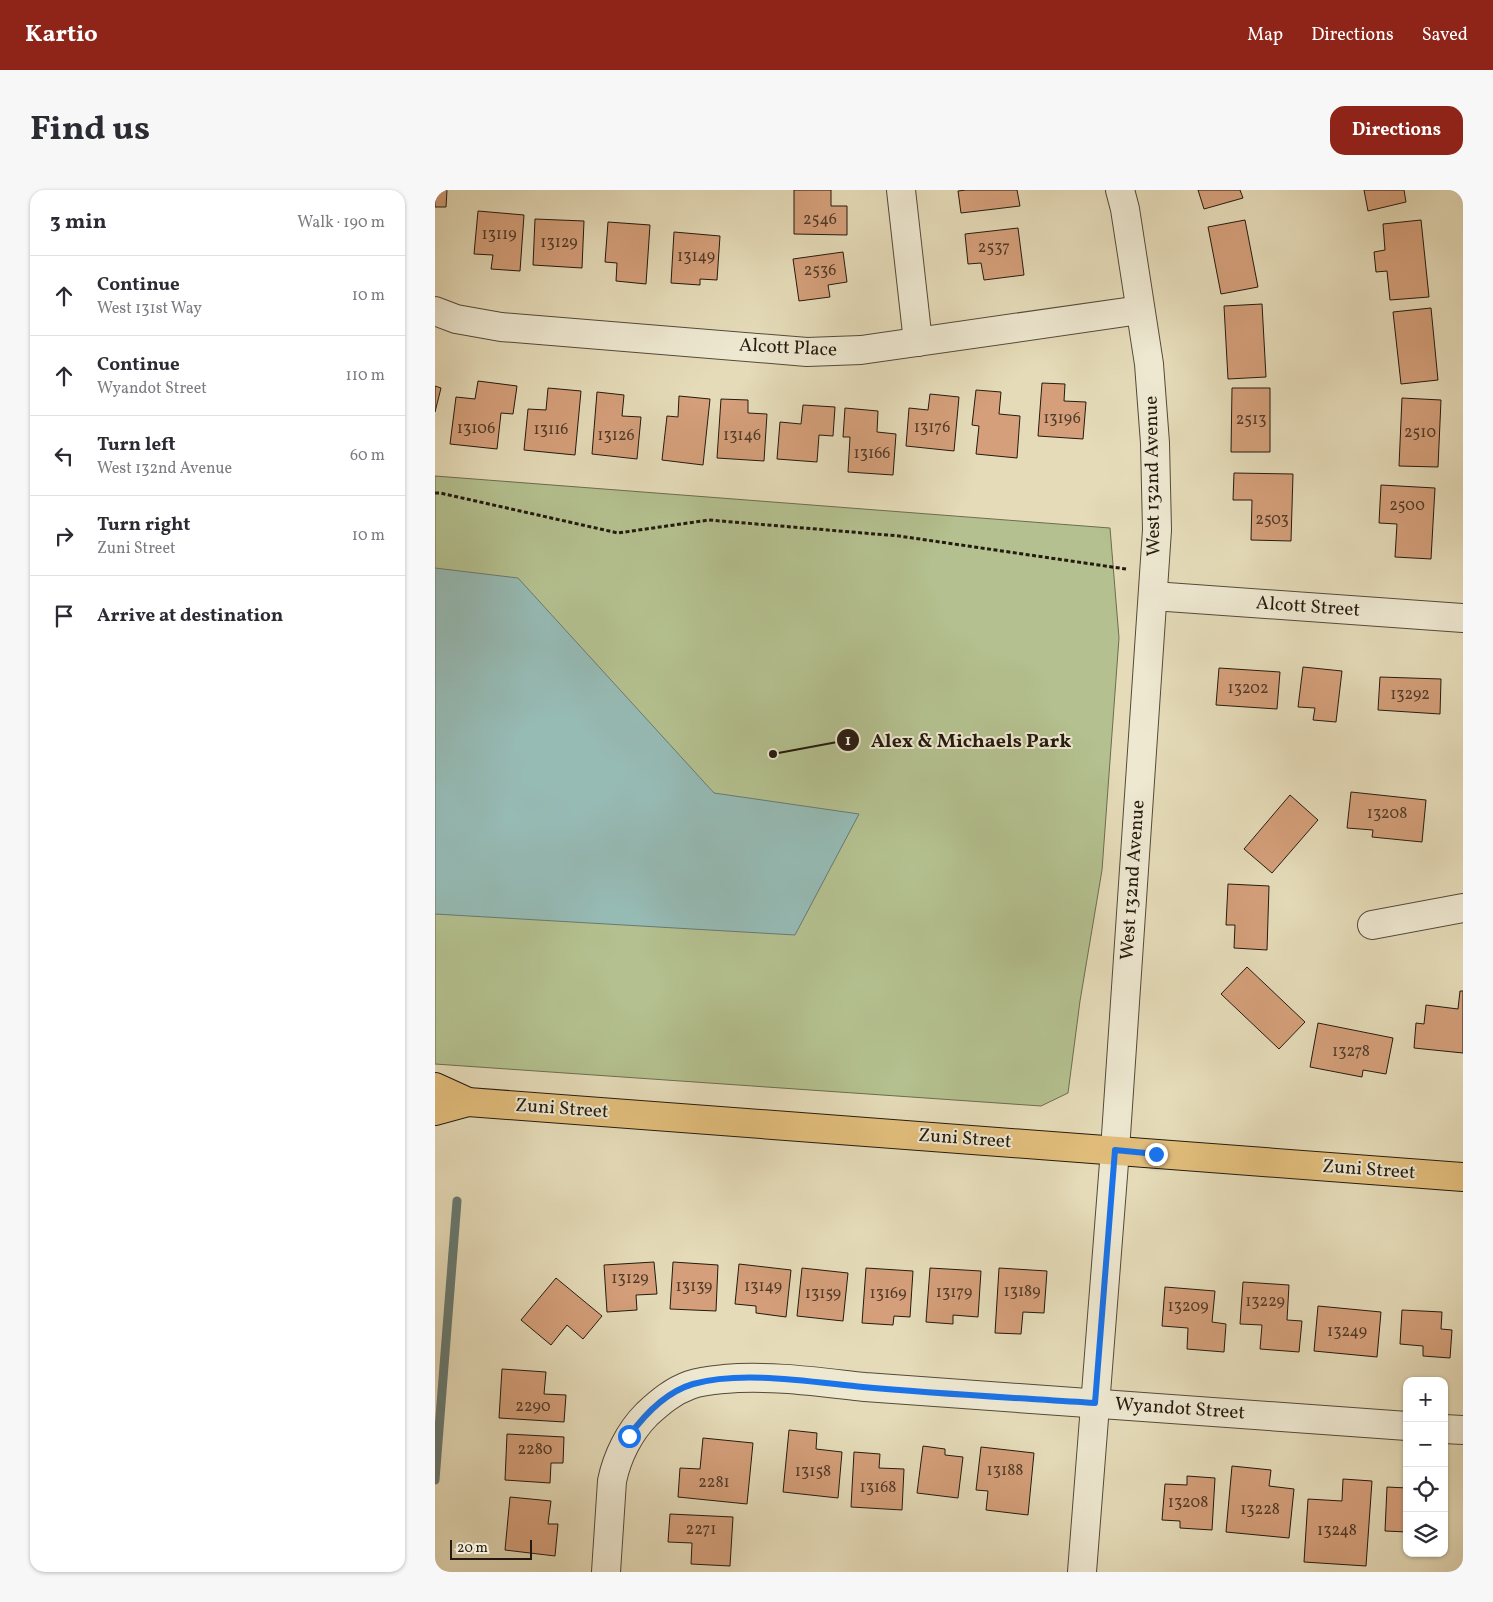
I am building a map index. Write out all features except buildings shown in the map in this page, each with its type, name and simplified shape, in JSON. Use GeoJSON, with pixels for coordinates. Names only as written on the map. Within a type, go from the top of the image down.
{"type":"FeatureCollection","features":[{"type":"Feature","properties":{"kind":"main road","name":"Zuni Street"},"geometry":{"type":"LineString","coordinates":[[435,1087],[468,1102]]}},
{"type":"Feature","properties":{"kind":"main road","name":"Zuni Street"},"geometry":{"type":"LineString","coordinates":[[435,1111],[468,1102],[1463,1177]]}},
{"type":"Feature","properties":{"kind":"street"},"geometry":{"type":"LineString","coordinates":[[901,190],[919,342]]}},
{"type":"Feature","properties":{"kind":"street","name":"West 132nd Avenue"},"geometry":{"type":"LineString","coordinates":[[1082,1572],[1115,1150],[1157,530],[1155,443],[1149,364],[1125,208],[1120,190]]}},
{"type":"Feature","properties":{"kind":"street","name":"Alcott Place"},"geometry":{"type":"LineString","coordinates":[[435,311],[456,320],[501,327],[807,352],[861,350],[1140,310]]}},
{"type":"Feature","properties":{"kind":"street","name":"Alcott Street"},"geometry":{"type":"LineString","coordinates":[[1154,585],[1463,618]]}},
{"type":"Feature","properties":{"kind":"street"},"geometry":{"type":"LineString","coordinates":[[1372,925],[1463,908]]}},
{"type":"Feature","properties":{"kind":"street","name":"Wyandot Street"},"geometry":{"type":"LineString","coordinates":[[606,1572],[615,1468],[629,1436],[640,1421],[659,1403],[675,1392],[692,1384],[712,1380],[738,1378],[780,1379],[874,1388],[1403,1426]]}},
{"type":"Feature","properties":{"kind":"street"},"geometry":{"type":"LineString","coordinates":[[1448,1428],[1463,1430]]}},
{"type":"Feature","properties":{"kind":"path"},"geometry":{"type":"LineString","coordinates":[[435,493],[618,533],[709,520],[899,536],[1154,585]]}},
{"type":"Feature","properties":{"kind":"green space"},"geometry":{"type":"Polygon","coordinates":[[[435,476],[1110,528],[1119,638],[1102,870],[1080,1001],[1068,1093],[1041,1106],[435,1064],[435,476]]]}},
{"type":"Feature","properties":{"kind":"water"},"geometry":{"type":"Polygon","coordinates":[[[435,568],[518,578],[714,793],[859,814],[795,935],[435,914],[435,568]]]}},
{"type":"Feature","properties":{"kind":"waterway"},"geometry":{"type":"LineString","coordinates":[[435,1480],[457,1201]]}},
{"type":"Feature","properties":{"kind":"place","name":"Alex & Michaels Park"},"geometry":{"type":"Point","coordinates":[773,754]}},
{"type":"Feature","properties":{"kind":"route"},"geometry":{"type":"LineString","coordinates":[[629,1436],[640,1421],[659,1403],[675,1392],[692,1384],[738,1378],[780,1379],[865,1387],[1095,1403],[1115,1150],[1156,1154]]}}]}
